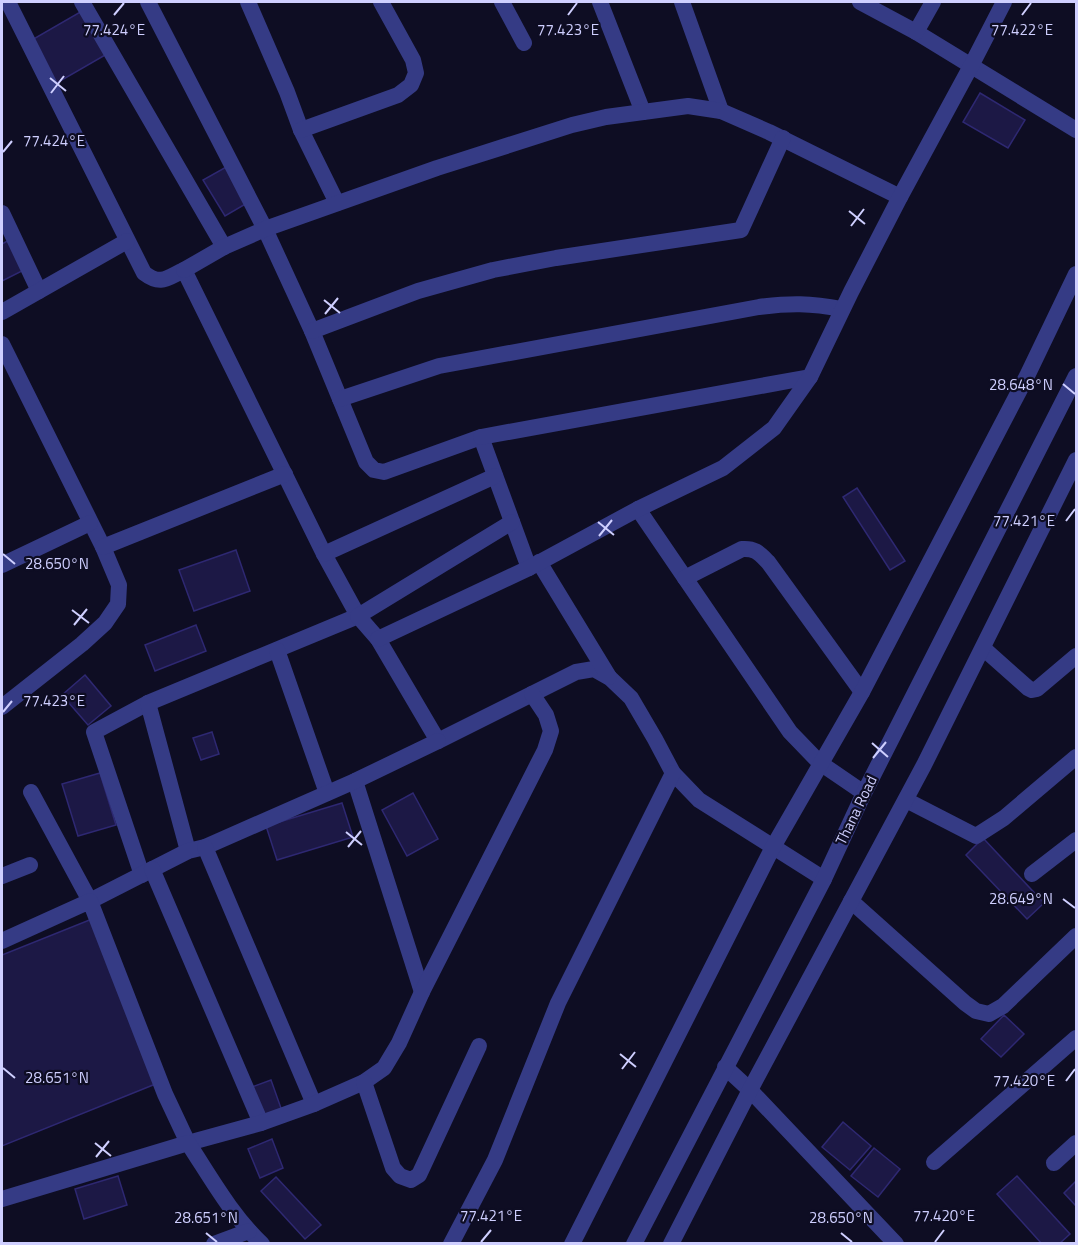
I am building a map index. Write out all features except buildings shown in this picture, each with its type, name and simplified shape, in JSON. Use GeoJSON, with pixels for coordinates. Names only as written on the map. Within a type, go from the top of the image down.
{"type":"FeatureCollection","features":[{"type":"Feature","properties":{"kind":"street"},"geometry":{"type":"LineString","coordinates":[[8,2],[127,241],[144,273],[153,280],[164,280],[224,247],[265,229],[437,168],[572,125],[606,117],[687,106],[721,111],[783,138],[900,197]]}},
{"type":"Feature","properties":{"kind":"street"},"geometry":{"type":"LineString","coordinates":[[82,2],[224,247]]}},
{"type":"Feature","properties":{"kind":"street"},"geometry":{"type":"LineString","coordinates":[[148,2],[265,229],[312,331],[366,462],[375,470],[384,472],[481,437],[810,376]]}},
{"type":"Feature","properties":{"kind":"street"},"geometry":{"type":"LineString","coordinates":[[248,2],[301,130],[337,203]]}},
{"type":"Feature","properties":{"kind":"street"},"geometry":{"type":"LineString","coordinates":[[301,130],[398,95],[411,85],[416,73],[413,60],[381,2]]}},
{"type":"Feature","properties":{"kind":"street"},"geometry":{"type":"LineString","coordinates":[[502,2],[524,43]]}},
{"type":"Feature","properties":{"kind":"street"},"geometry":{"type":"LineString","coordinates":[[600,2],[643,112]]}},
{"type":"Feature","properties":{"kind":"street"},"geometry":{"type":"LineString","coordinates":[[682,2],[721,111]]}},
{"type":"Feature","properties":{"kind":"street"},"geometry":{"type":"LineString","coordinates":[[860,2],[916,32],[1077,130]]}},
{"type":"Feature","properties":{"kind":"street"},"geometry":{"type":"LineString","coordinates":[[916,32],[933,2]]}},
{"type":"Feature","properties":{"kind":"street"},"geometry":{"type":"LineString","coordinates":[[378,639],[534,565],[638,509],[723,468],[774,428],[810,376],[900,197],[1004,2]]}},
{"type":"Feature","properties":{"kind":"street"},"geometry":{"type":"LineString","coordinates":[[312,331],[418,291],[492,270],[555,258],[741,230],[783,138]]}},
{"type":"Feature","properties":{"kind":"street"},"geometry":{"type":"LineString","coordinates":[[2,213],[39,291]]}},
{"type":"Feature","properties":{"kind":"street"},"geometry":{"type":"LineString","coordinates":[[2,312],[127,241]]}},
{"type":"Feature","properties":{"kind":"street"},"geometry":{"type":"LineString","coordinates":[[184,270],[324,554],[358,616],[378,639],[438,741]]}},
{"type":"Feature","properties":{"kind":"street"},"geometry":{"type":"LineString","coordinates":[[572,1244],[773,847],[862,692],[1027,376],[1077,274]]}},
{"type":"Feature","properties":{"kind":"street"},"geometry":{"type":"LineString","coordinates":[[340,399],[439,366],[759,307],[790,303],[842,309]]}},
{"type":"Feature","properties":{"kind":"street"},"geometry":{"type":"LineString","coordinates":[[2,344],[120,585],[118,603],[105,623],[2,707]]}},
{"type":"Feature","properties":{"kind":"street","name":"Thana Road"},"geometry":{"type":"LineString","coordinates":[[634,1244],[824,879],[864,793],[1077,376]]}},
{"type":"Feature","properties":{"kind":"street"},"geometry":{"type":"LineString","coordinates":[[481,437],[512,522],[534,565],[610,678],[631,698],[656,739],[672,773],[699,800],[824,879]]}},
{"type":"Feature","properties":{"kind":"street"},"geometry":{"type":"LineString","coordinates":[[671,1244],[750,1090],[906,800],[1076,462]]}},
{"type":"Feature","properties":{"kind":"street"},"geometry":{"type":"LineString","coordinates":[[103,547],[285,474]]}},
{"type":"Feature","properties":{"kind":"street"},"geometry":{"type":"LineString","coordinates":[[324,554],[495,476]]}},
{"type":"Feature","properties":{"kind":"street"},"geometry":{"type":"LineString","coordinates":[[638,509],[790,732],[820,763],[864,793]]}},
{"type":"Feature","properties":{"kind":"street"},"geometry":{"type":"LineString","coordinates":[[261,1123],[147,872],[94,732],[148,703],[358,616],[512,522]]}},
{"type":"Feature","properties":{"kind":"street"},"geometry":{"type":"LineString","coordinates":[[2,565],[90,523]]}},
{"type":"Feature","properties":{"kind":"street"},"geometry":{"type":"LineString","coordinates":[[686,578],[742,549],[751,548],[759,553],[768,562],[862,692]]}},
{"type":"Feature","properties":{"kind":"street"},"geometry":{"type":"LineString","coordinates":[[983,648],[1032,690],[1074,663]]}},
{"type":"Feature","properties":{"kind":"street"},"geometry":{"type":"LineString","coordinates":[[277,650],[327,793]]}},
{"type":"Feature","properties":{"kind":"street"},"geometry":{"type":"LineString","coordinates":[[2,941],[90,901],[188,852],[205,847],[355,781],[576,672],[594,669],[610,678]]}},
{"type":"Feature","properties":{"kind":"street"},"geometry":{"type":"LineString","coordinates":[[2,1199],[261,1123],[314,1104],[364,1082],[384,1068],[399,1043],[422,992],[545,750],[551,731],[546,715],[532,694]]}},
{"type":"Feature","properties":{"kind":"street"},"geometry":{"type":"LineString","coordinates":[[148,703],[188,852]]}},
{"type":"Feature","properties":{"kind":"street"},"geometry":{"type":"LineString","coordinates":[[906,800],[976,836],[1004,818],[1077,757]]}},
{"type":"Feature","properties":{"kind":"street"},"geometry":{"type":"LineString","coordinates":[[452,1244],[495,1160],[558,1003],[672,773]]}},
{"type":"Feature","properties":{"kind":"street"},"geometry":{"type":"LineString","coordinates":[[355,781],[422,992]]}},
{"type":"Feature","properties":{"kind":"street"},"geometry":{"type":"LineString","coordinates":[[31,792],[90,901],[165,1094],[188,1143],[249,1231],[262,1244]]}},
{"type":"Feature","properties":{"kind":"street"},"geometry":{"type":"LineString","coordinates":[[1032,874],[1077,840]]}},
{"type":"Feature","properties":{"kind":"street"},"geometry":{"type":"LineString","coordinates":[[205,847],[314,1104]]}},
{"type":"Feature","properties":{"kind":"street"},"geometry":{"type":"LineString","coordinates":[[2,876],[30,865]]}},
{"type":"Feature","properties":{"kind":"street"},"geometry":{"type":"LineString","coordinates":[[852,901],[965,1004],[976,1011],[989,1014],[1003,1006],[1077,936]]}},
{"type":"Feature","properties":{"kind":"street"},"geometry":{"type":"LineString","coordinates":[[934,1162],[1077,1038]]}},
{"type":"Feature","properties":{"kind":"street"},"geometry":{"type":"LineString","coordinates":[[364,1082],[393,1168],[400,1176],[411,1180],[419,1175],[480,1046]]}},
{"type":"Feature","properties":{"kind":"street"},"geometry":{"type":"LineString","coordinates":[[725,1067],[750,1090],[896,1244]]}},
{"type":"Feature","properties":{"kind":"street"},"geometry":{"type":"LineString","coordinates":[[1054,1163],[1077,1143]]}},
{"type":"Feature","properties":{"kind":"street"},"geometry":{"type":"LineString","coordinates":[[214,1244],[249,1231]]}}]}
